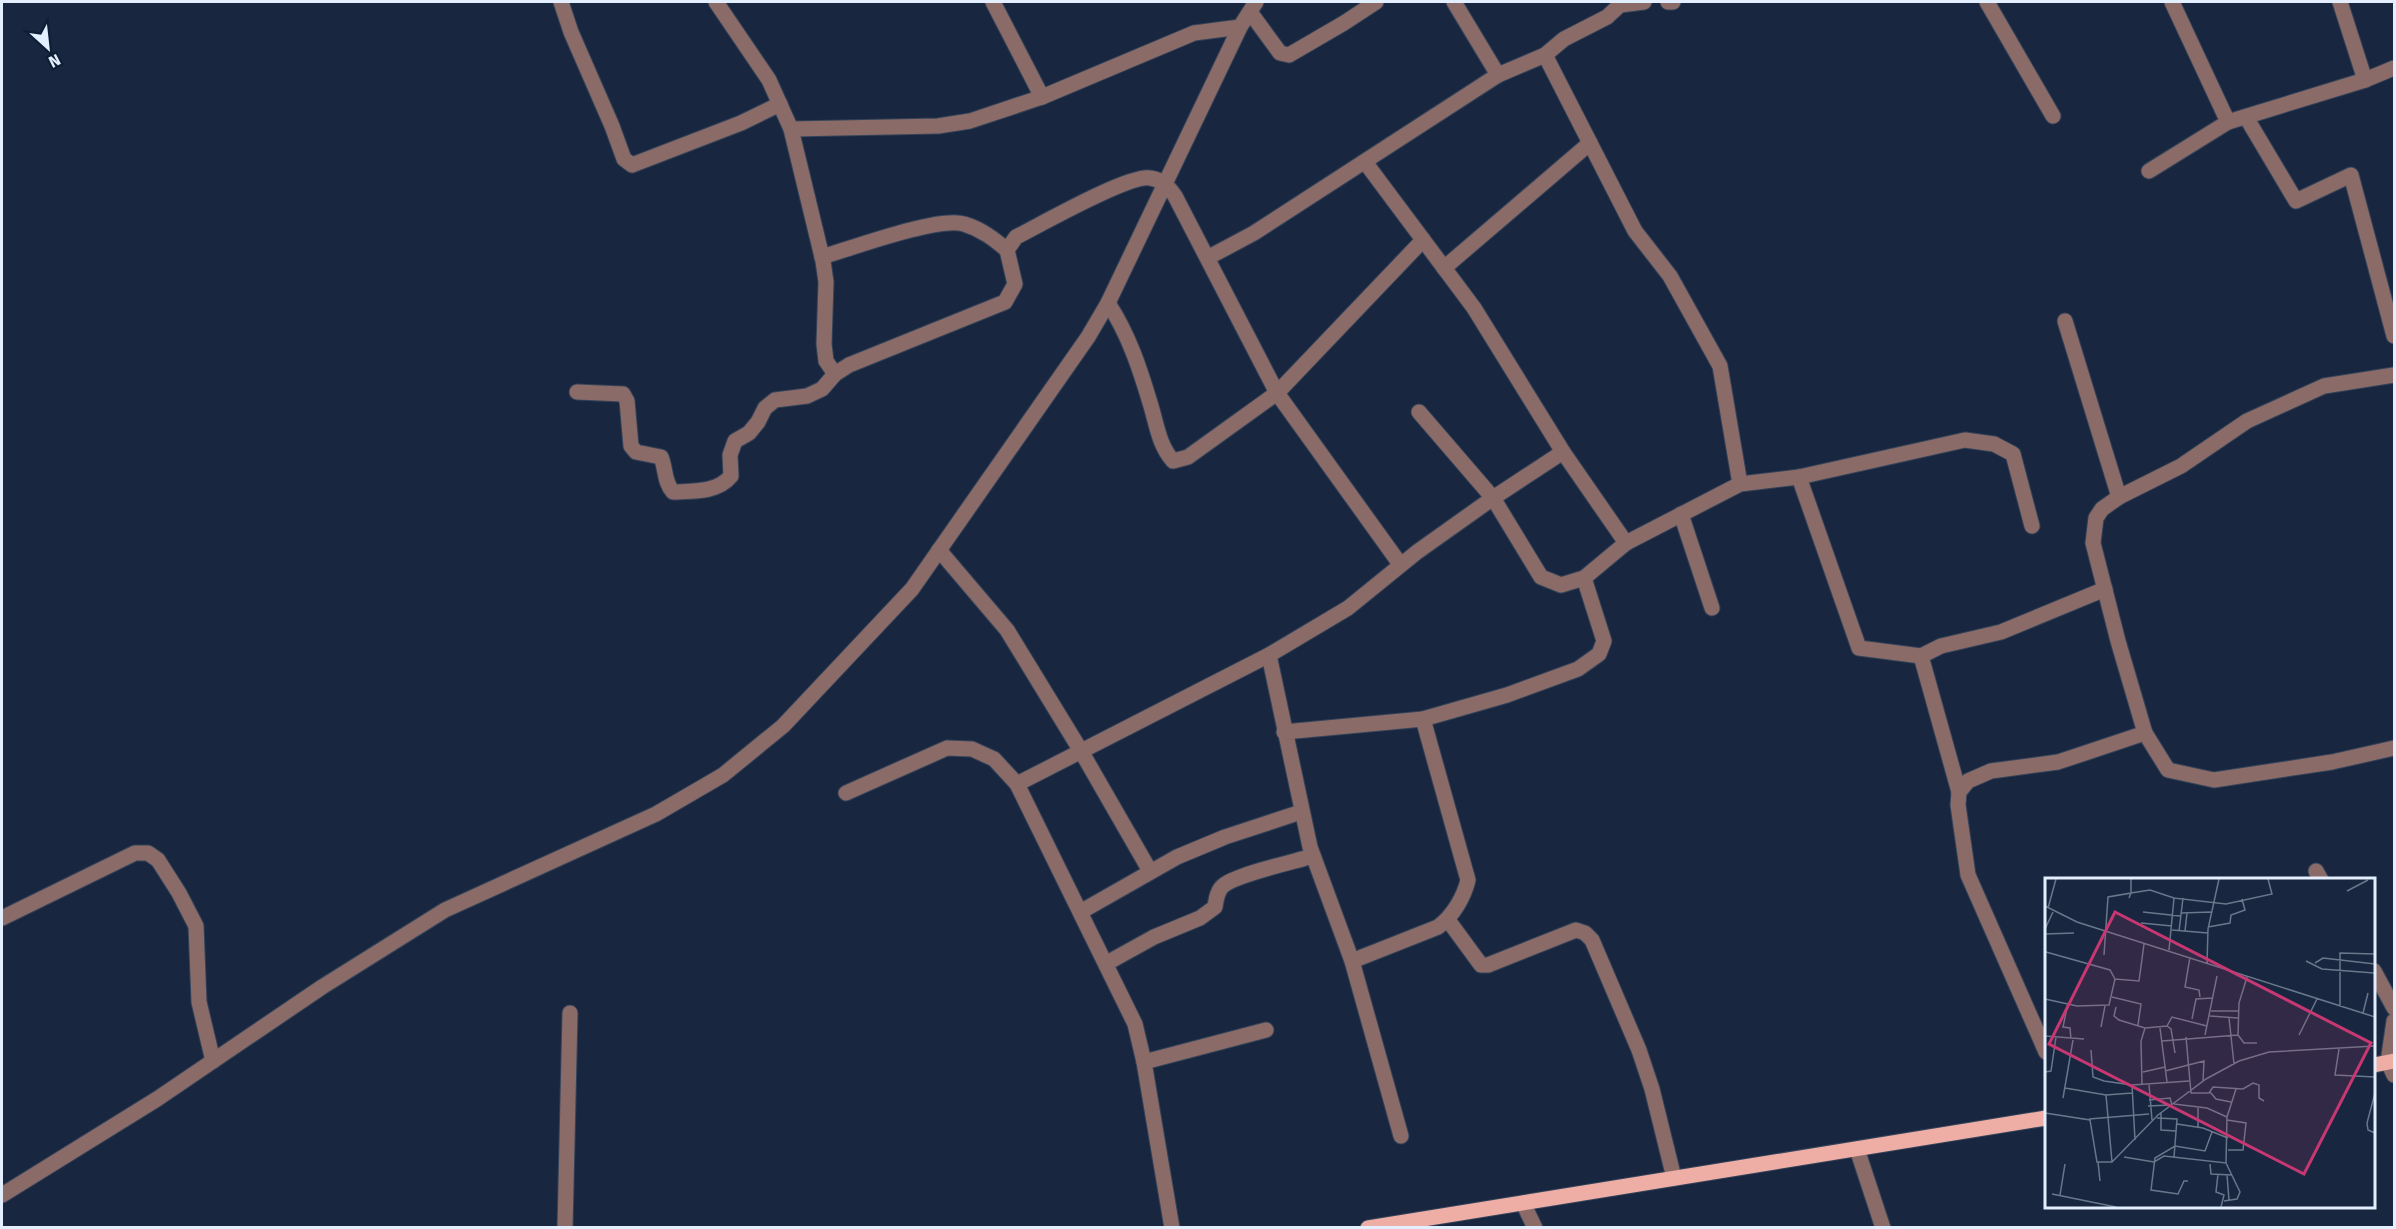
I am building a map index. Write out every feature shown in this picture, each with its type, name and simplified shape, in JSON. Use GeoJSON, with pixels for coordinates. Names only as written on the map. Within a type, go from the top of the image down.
{"type":"FeatureCollection","features":[{"type":"Feature","properties":{"kind":"main road"},"geometry":{"type":"LineString","coordinates":[[1368,1227],[2045,1118]]}},
{"type":"Feature","properties":{"kind":"street"},"geometry":{"type":"LineString","coordinates":[[561,2],[571,32],[624,159],[632,165],[741,123],[780,104]]}},
{"type":"Feature","properties":{"kind":"street"},"geometry":{"type":"LineString","coordinates":[[716,2],[769,80],[791,129],[822,257],[826,282],[824,344],[826,361],[835,374]]}},
{"type":"Feature","properties":{"kind":"street"},"geometry":{"type":"LineString","coordinates":[[993,2],[1042,97]]}},
{"type":"Feature","properties":{"kind":"street"},"geometry":{"type":"LineString","coordinates":[[2,1195],[157,1099],[322,987],[445,909],[656,814],[723,775],[783,726],[912,589],[1082,346],[1108,303],[1164,182],[1240,27],[1253,7],[1280,53],[1288,55],[1376,2]]}},
{"type":"Feature","properties":{"kind":"street"},"geometry":{"type":"LineString","coordinates":[[1454,2],[1498,75]]}},
{"type":"Feature","properties":{"kind":"street"},"geometry":{"type":"LineString","coordinates":[[1209,257],[1254,232],[1498,75],[1545,55],[1564,39],[1607,16],[1619,3],[1644,2]]}},
{"type":"Feature","properties":{"kind":"street"},"geometry":{"type":"LineString","coordinates":[[1668,2],[1673,2]]}},
{"type":"Feature","properties":{"kind":"street"},"geometry":{"type":"LineString","coordinates":[[1987,2],[2053,116]]}},
{"type":"Feature","properties":{"kind":"street"},"geometry":{"type":"LineString","coordinates":[[2172,2],[2228,123]]}},
{"type":"Feature","properties":{"kind":"street"},"geometry":{"type":"LineString","coordinates":[[2340,2],[2365,80]]}},
{"type":"Feature","properties":{"kind":"street"},"geometry":{"type":"LineString","coordinates":[[791,129],[938,126],[970,121],[1042,97],[1194,33],[1240,27]]}},
{"type":"Feature","properties":{"kind":"street"},"geometry":{"type":"LineString","coordinates":[[1545,55],[1635,231],[1670,276],[1720,366],[1740,484]]}},
{"type":"Feature","properties":{"kind":"street"},"geometry":{"type":"LineString","coordinates":[[2149,171],[2228,123],[2365,80],[2394,68]]}},
{"type":"Feature","properties":{"kind":"street"},"geometry":{"type":"LineString","coordinates":[[2246,117],[2296,201],[2351,175],[2394,336]]}},
{"type":"Feature","properties":{"kind":"street"},"geometry":{"type":"LineString","coordinates":[[1444,268],[1590,143]]}},
{"type":"Feature","properties":{"kind":"street"},"geometry":{"type":"LineString","coordinates":[[1365,162],[1474,308],[1563,452],[1626,543]]}},
{"type":"Feature","properties":{"kind":"street"},"geometry":{"type":"LineString","coordinates":[[1007,250],[1016,237],[1125,183],[1148,177],[1164,182],[1176,196],[1209,257],[1235,314],[1277,393],[1400,564]]}},
{"type":"Feature","properties":{"kind":"street"},"geometry":{"type":"LineString","coordinates":[[577,392],[623,394],[627,401],[631,446],[636,452],[661,457],[666,468],[667,484],[673,492],[704,490],[724,484],[731,476],[730,455],[735,441],[749,434],[765,408],[775,399],[807,396],[822,388],[835,374],[849,366],[1005,302],[1015,284],[1007,250],[990,236],[963,223],[938,222],[822,257]]}},
{"type":"Feature","properties":{"kind":"street"},"geometry":{"type":"LineString","coordinates":[[1108,303],[1126,334],[1151,403],[1164,450],[1173,461],[1188,458],[1277,393],[1423,240]]}},
{"type":"Feature","properties":{"kind":"street"},"geometry":{"type":"LineString","coordinates":[[2065,321],[2119,497]]}},
{"type":"Feature","properties":{"kind":"street"},"geometry":{"type":"LineString","coordinates":[[2394,375],[2324,386],[2247,421],[2181,466],[2119,497],[2102,509],[2096,518],[2093,543],[2145,733],[2168,770],[2214,780],[2332,762],[2394,748]]}},
{"type":"Feature","properties":{"kind":"street"},"geometry":{"type":"LineString","coordinates":[[1419,412],[1493,498],[1540,577],[1561,585],[1584,578],[1626,543],[1740,484],[1799,477],[1965,440],[1994,444],[2013,454],[2032,526]]}},
{"type":"Feature","properties":{"kind":"street"},"geometry":{"type":"LineString","coordinates":[[1017,784],[1269,655],[1348,608],[1400,564],[1563,452]]}},
{"type":"Feature","properties":{"kind":"street"},"geometry":{"type":"LineString","coordinates":[[1799,477],[1859,648],[1921,656],[1941,646],[2001,632],[2105,589]]}},
{"type":"Feature","properties":{"kind":"street"},"geometry":{"type":"LineString","coordinates":[[1681,514],[1712,608]]}},
{"type":"Feature","properties":{"kind":"street"},"geometry":{"type":"LineString","coordinates":[[939,550],[1007,630],[1081,751],[1150,871]]}},
{"type":"Feature","properties":{"kind":"street"},"geometry":{"type":"LineString","coordinates":[[1284,732],[1423,718],[1517,692],[1578,669],[1599,654],[1604,641],[1584,578]]}},
{"type":"Feature","properties":{"kind":"street"},"geometry":{"type":"LineString","coordinates":[[1269,655],[1301,812],[1313,856],[1352,961],[1401,1136]]}},
{"type":"Feature","properties":{"kind":"street"},"geometry":{"type":"LineString","coordinates":[[1921,656],[1959,792],[1958,805],[1968,875],[2045,1050]]}},
{"type":"Feature","properties":{"kind":"street"},"geometry":{"type":"LineString","coordinates":[[1352,961],[1438,927],[1448,920],[1466,890],[1468,880],[1423,718]]}},
{"type":"Feature","properties":{"kind":"street"},"geometry":{"type":"LineString","coordinates":[[1959,792],[1968,781],[1991,771],[2058,762],[2145,733]]}},
{"type":"Feature","properties":{"kind":"street"},"geometry":{"type":"LineString","coordinates":[[846,793],[947,748],[972,749],[994,759],[1017,784],[1082,912],[1135,1024],[1144,1062],[1172,1227]]}},
{"type":"Feature","properties":{"kind":"street"},"geometry":{"type":"LineString","coordinates":[[1082,912],[1150,871],[1225,837],[1301,812]]}},
{"type":"Feature","properties":{"kind":"street"},"geometry":{"type":"LineString","coordinates":[[2,918],[135,853],[148,854],[158,860],[196,926],[199,1002],[213,1061]]}},
{"type":"Feature","properties":{"kind":"street"},"geometry":{"type":"LineString","coordinates":[[1107,963],[1154,937],[1200,918],[1215,907],[1222,886],[1240,878],[1313,856]]}},
{"type":"Feature","properties":{"kind":"street"},"geometry":{"type":"LineString","coordinates":[[1448,920],[1481,966],[1576,930],[1585,933],[1592,940],[1639,1050],[1652,1089],[1674,1178]]}},
{"type":"Feature","properties":{"kind":"street"},"geometry":{"type":"LineString","coordinates":[[2375,975],[2394,1008]]}},
{"type":"Feature","properties":{"kind":"street"},"geometry":{"type":"LineString","coordinates":[[565,1227],[570,1014]]}},
{"type":"Feature","properties":{"kind":"street"},"geometry":{"type":"LineString","coordinates":[[2388,1066],[2394,1021]]}},
{"type":"Feature","properties":{"kind":"street"},"geometry":{"type":"LineString","coordinates":[[1144,1062],[1266,1030]]}},
{"type":"Feature","properties":{"kind":"street"},"geometry":{"type":"LineString","coordinates":[[1857,1149],[1883,1227]]}},
{"type":"Feature","properties":{"kind":"street"},"geometry":{"type":"LineString","coordinates":[[1523,1203],[1535,1227]]}}]}
